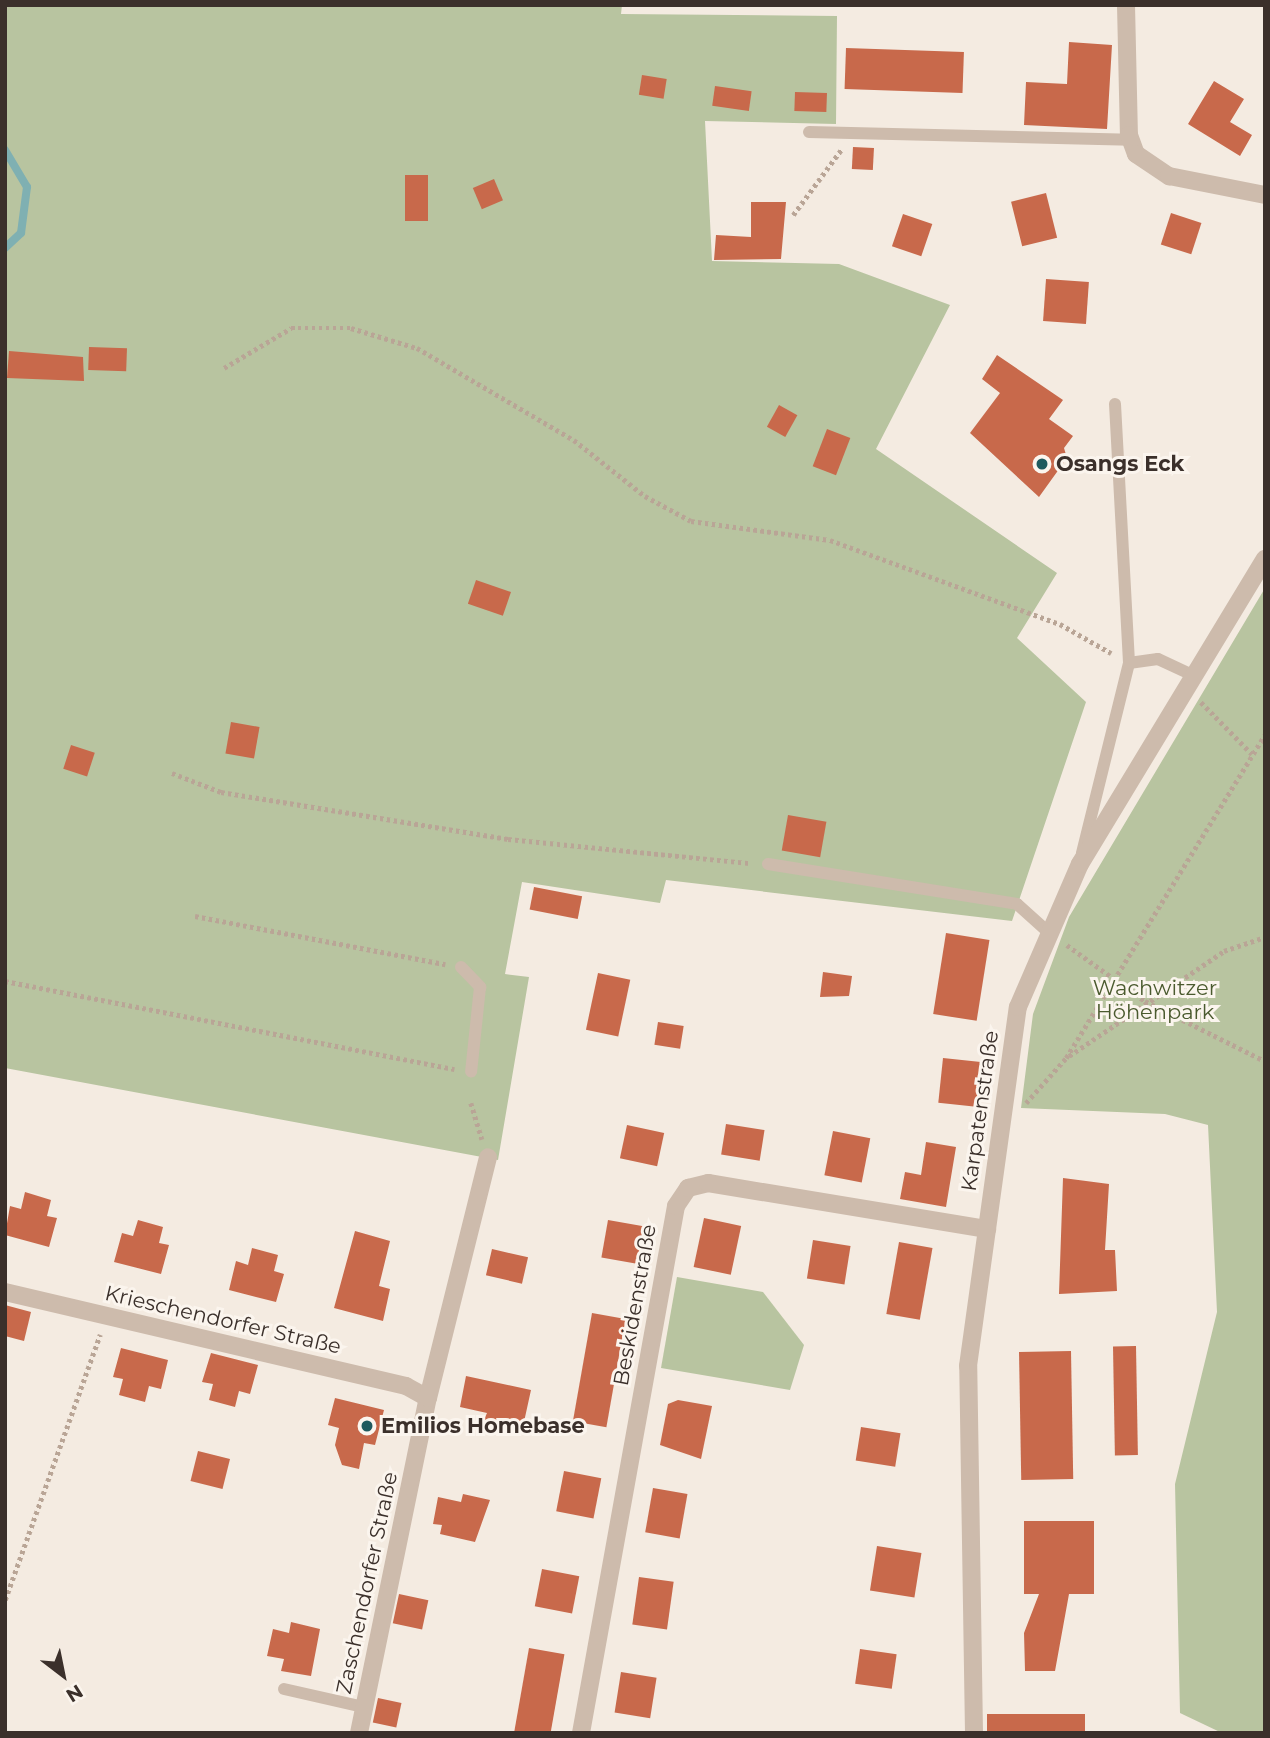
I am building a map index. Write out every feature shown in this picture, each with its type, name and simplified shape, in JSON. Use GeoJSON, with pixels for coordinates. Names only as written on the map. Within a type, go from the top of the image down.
{"type":"FeatureCollection","features":[{"type":"Feature","properties":{"kind":"street"},"geometry":{"type":"LineString","coordinates":[[1126,5],[1130,140],[1150,169],[1265,195]]}},
{"type":"Feature","properties":{"kind":"street","name":"Karpatenstraße"},"geometry":{"type":"LineString","coordinates":[[974,1733],[968,1366],[999,1115],[1018,1007],[1047,931],[1080,864],[1265,559]]}},
{"type":"Feature","properties":{"kind":"street","name":"Zaschendorfer Straße"},"geometry":{"type":"LineString","coordinates":[[359,1733],[428,1398],[488,1157]]}},
{"type":"Feature","properties":{"kind":"street","name":"Beskidenstraße"},"geometry":{"type":"LineString","coordinates":[[581,1733],[676,1206],[688,1188],[708,1183],[987,1229]]}},
{"type":"Feature","properties":{"kind":"street","name":"Krieschendorfer Straße"},"geometry":{"type":"LineString","coordinates":[[5,1292],[406,1386],[428,1398]]}},
{"type":"Feature","properties":{"kind":"lane"},"geometry":{"type":"LineString","coordinates":[[810,132],[1130,140]]}},
{"type":"Feature","properties":{"kind":"lane"},"geometry":{"type":"LineString","coordinates":[[1080,864],[1129,663],[1115,404]]}},
{"type":"Feature","properties":{"kind":"lane"},"geometry":{"type":"LineString","coordinates":[[1129,663],[1158,659],[1190,682]]}},
{"type":"Feature","properties":{"kind":"lane"},"geometry":{"type":"LineString","coordinates":[[768,864],[1017,904],[1047,931]]}},
{"type":"Feature","properties":{"kind":"lane"},"geometry":{"type":"LineString","coordinates":[[461,967],[480,987],[471,1072]]}},
{"type":"Feature","properties":{"kind":"lane"},"geometry":{"type":"LineString","coordinates":[[284,1689],[365,1707]]}},
{"type":"Feature","properties":{"kind":"path"},"geometry":{"type":"LineString","coordinates":[[793,215],[854,133]]}},
{"type":"Feature","properties":{"kind":"path"},"geometry":{"type":"LineString","coordinates":[[224,368],[291,328],[351,328],[417,348],[574,440],[645,496],[691,521],[830,540],[1060,624],[1129,663]]}},
{"type":"Feature","properties":{"kind":"path"},"geometry":{"type":"LineString","coordinates":[[1190,682],[1252,754]]}},
{"type":"Feature","properties":{"kind":"path"},"geometry":{"type":"LineString","coordinates":[[1066,1059],[1113,976],[1265,735]]}},
{"type":"Feature","properties":{"kind":"path"},"geometry":{"type":"LineString","coordinates":[[172,773],[221,792],[508,839],[768,864]]}},
{"type":"Feature","properties":{"kind":"path"},"geometry":{"type":"LineString","coordinates":[[195,916],[461,967]]}},
{"type":"Feature","properties":{"kind":"path"},"geometry":{"type":"LineString","coordinates":[[1047,931],[1145,1001],[1265,1061]]}},
{"type":"Feature","properties":{"kind":"path"},"geometry":{"type":"LineString","coordinates":[[999,1115],[1021,1108],[1066,1059],[1145,1001],[1224,951],[1265,937]]}},
{"type":"Feature","properties":{"kind":"path"},"geometry":{"type":"LineString","coordinates":[[5,981],[471,1072]]}},
{"type":"Feature","properties":{"kind":"path"},"geometry":{"type":"LineString","coordinates":[[471,1103],[488,1157]]}},
{"type":"Feature","properties":{"kind":"path"},"geometry":{"type":"LineString","coordinates":[[5,1600],[106,1315]]}},
{"type":"Feature","properties":{"kind":"green space"},"geometry":{"type":"Polygon","coordinates":[[[5,5],[622,5],[621,14],[837,16],[836,124],[705,121],[712,261],[839,264],[950,305],[876,449],[1057,573],[1017,638],[1086,702],[1012,921],[666,880],[660,903],[522,882],[505,974],[529,977],[498,1160],[5,1068],[5,5]]]}},
{"type":"Feature","properties":{"kind":"green space","name":"Wachwitzer Höhenpark"},"geometry":{"type":"Polygon","coordinates":[[[1265,588],[1265,1733],[1222,1733],[1180,1713],[1175,1484],[1217,1312],[1208,1125],[1165,1114],[1021,1108],[1033,1014],[1069,917],[1265,588]]]}},
{"type":"Feature","properties":{"kind":"green space"},"geometry":{"type":"Polygon","coordinates":[[[677,1277],[763,1292],[804,1345],[790,1390],[661,1368],[677,1277]]]}},
{"type":"Feature","properties":{"kind":"building"},"geometry":{"type":"Polygon","coordinates":[[[1069,42],[1112,45],[1107,129],[1024,125],[1026,82],[1067,84],[1069,42]]]}},
{"type":"Feature","properties":{"kind":"building"},"geometry":{"type":"Polygon","coordinates":[[[846,48],[964,52],[962,93],[845,89],[846,48]]]}},
{"type":"Feature","properties":{"kind":"building"},"geometry":{"type":"Polygon","coordinates":[[[642,75],[667,79],[664,99],[639,95],[642,75]]]}},
{"type":"Feature","properties":{"kind":"building"},"geometry":{"type":"Polygon","coordinates":[[[1214,81],[1244,99],[1230,122],[1252,135],[1240,156],[1188,124],[1214,81]]]}},
{"type":"Feature","properties":{"kind":"building"},"geometry":{"type":"Polygon","coordinates":[[[715,86],[752,91],[749,111],[712,106],[715,86]]]}},
{"type":"Feature","properties":{"kind":"building"},"geometry":{"type":"Polygon","coordinates":[[[795,92],[827,93],[826,112],[794,111],[795,92]]]}},
{"type":"Feature","properties":{"kind":"building"},"geometry":{"type":"Polygon","coordinates":[[[853,147],[874,148],[873,170],[852,169],[853,147]]]}},
{"type":"Feature","properties":{"kind":"building"},"geometry":{"type":"Polygon","coordinates":[[[405,175],[428,175],[428,221],[405,221],[405,175]]]}},
{"type":"Feature","properties":{"kind":"building"},"geometry":{"type":"Polygon","coordinates":[[[494,179],[503,200],[482,209],[473,188],[494,179]]]}},
{"type":"Feature","properties":{"kind":"building"},"geometry":{"type":"Polygon","coordinates":[[[1046,193],[1057,238],[1022,246],[1011,202],[1046,193]]]}},
{"type":"Feature","properties":{"kind":"building"},"geometry":{"type":"Polygon","coordinates":[[[751,202],[786,202],[781,259],[714,260],[716,235],[751,237],[751,202]]]}},
{"type":"Feature","properties":{"kind":"building"},"geometry":{"type":"Polygon","coordinates":[[[1171,213],[1201,223],[1191,254],[1161,244],[1171,213]]]}},
{"type":"Feature","properties":{"kind":"building"},"geometry":{"type":"Polygon","coordinates":[[[903,214],[932,224],[921,256],[892,246],[903,214]]]}},
{"type":"Feature","properties":{"kind":"building"},"geometry":{"type":"Polygon","coordinates":[[[1046,279],[1089,282],[1086,324],[1043,321],[1046,279]]]}},
{"type":"Feature","properties":{"kind":"building"},"geometry":{"type":"Polygon","coordinates":[[[89,347],[127,348],[126,371],[88,370],[89,347]]]}},
{"type":"Feature","properties":{"kind":"building"},"geometry":{"type":"Polygon","coordinates":[[[9,351],[83,357],[84,381],[7,378],[9,351]]]}},
{"type":"Feature","properties":{"kind":"building"},"geometry":{"type":"Polygon","coordinates":[[[997,355],[1063,400],[1049,419],[1073,436],[1064,448],[1067,458],[1039,497],[970,433],[1000,393],[982,379],[997,355]]]}},
{"type":"Feature","properties":{"kind":"building"},"geometry":{"type":"Polygon","coordinates":[[[779,405],[797,415],[785,437],[767,427],[779,405]]]}},
{"type":"Feature","properties":{"kind":"building"},"geometry":{"type":"Polygon","coordinates":[[[827,429],[850,438],[836,475],[813,466],[827,429]]]}},
{"type":"Feature","properties":{"kind":"building"},"geometry":{"type":"Polygon","coordinates":[[[476,580],[511,592],[503,616],[468,604],[476,580]]]}},
{"type":"Feature","properties":{"kind":"building"},"geometry":{"type":"Polygon","coordinates":[[[231,722],[260,727],[254,759],[225,754],[231,722]]]}},
{"type":"Feature","properties":{"kind":"building"},"geometry":{"type":"Polygon","coordinates":[[[71,745],[95,753],[87,777],[63,769],[71,745]]]}},
{"type":"Feature","properties":{"kind":"building"},"geometry":{"type":"Polygon","coordinates":[[[788,815],[826,822],[820,857],[782,850],[788,815]]]}},
{"type":"Feature","properties":{"kind":"building"},"geometry":{"type":"Polygon","coordinates":[[[534,887],[582,896],[578,919],[530,910],[534,887]]]}},
{"type":"Feature","properties":{"kind":"building"},"geometry":{"type":"Polygon","coordinates":[[[946,933],[989,940],[977,1021],[933,1014],[946,933]]]}},
{"type":"Feature","properties":{"kind":"building"},"geometry":{"type":"Polygon","coordinates":[[[823,972],[852,976],[849,996],[820,997],[823,972]]]}},
{"type":"Feature","properties":{"kind":"building"},"geometry":{"type":"Polygon","coordinates":[[[598,973],[630,980],[618,1037],[586,1030],[598,973]]]}},
{"type":"Feature","properties":{"kind":"building"},"geometry":{"type":"Polygon","coordinates":[[[658,1022],[684,1026],[680,1049],[654,1045],[658,1022]]]}},
{"type":"Feature","properties":{"kind":"building"},"geometry":{"type":"Polygon","coordinates":[[[943,1058],[981,1062],[976,1107],[938,1103],[943,1058]]]}},
{"type":"Feature","properties":{"kind":"building"},"geometry":{"type":"Polygon","coordinates":[[[726,1124],[765,1130],[760,1161],[721,1155],[726,1124]]]}},
{"type":"Feature","properties":{"kind":"building"},"geometry":{"type":"Polygon","coordinates":[[[627,1125],[664,1133],[657,1166],[620,1158],[627,1125]]]}},
{"type":"Feature","properties":{"kind":"building"},"geometry":{"type":"Polygon","coordinates":[[[833,1131],[870,1138],[862,1182],[824,1175],[833,1131]]]}},
{"type":"Feature","properties":{"kind":"building"},"geometry":{"type":"Polygon","coordinates":[[[926,1142],[956,1147],[946,1207],[900,1199],[905,1172],[921,1175],[926,1142]]]}},
{"type":"Feature","properties":{"kind":"building"},"geometry":{"type":"Polygon","coordinates":[[[1063,1178],[1109,1184],[1105,1250],[1115,1250],[1117,1291],[1059,1294],[1063,1178]]]}},
{"type":"Feature","properties":{"kind":"building"},"geometry":{"type":"Polygon","coordinates":[[[25,1192],[51,1200],[47,1216],[57,1218],[49,1247],[5,1235],[10,1206],[21,1209],[25,1192]]]}},
{"type":"Feature","properties":{"kind":"building"},"geometry":{"type":"Polygon","coordinates":[[[704,1218],[741,1226],[731,1275],[694,1267],[704,1218]]]}},
{"type":"Feature","properties":{"kind":"building"},"geometry":{"type":"Polygon","coordinates":[[[138,1220],[163,1227],[159,1243],[169,1245],[161,1274],[114,1262],[122,1233],[133,1236],[138,1220]]]}},
{"type":"Feature","properties":{"kind":"building"},"geometry":{"type":"Polygon","coordinates":[[[608,1220],[643,1226],[637,1264],[601,1257],[608,1220]]]}},
{"type":"Feature","properties":{"kind":"building"},"geometry":{"type":"Polygon","coordinates":[[[355,1231],[390,1241],[379,1286],[390,1289],[383,1321],[334,1308],[355,1231]]]}},
{"type":"Feature","properties":{"kind":"building"},"geometry":{"type":"Polygon","coordinates":[[[813,1240],[851,1246],[844,1284],[807,1279],[813,1240]]]}},
{"type":"Feature","properties":{"kind":"building"},"geometry":{"type":"Polygon","coordinates":[[[899,1242],[932,1248],[920,1320],[886,1314],[899,1242]]]}},
{"type":"Feature","properties":{"kind":"building"},"geometry":{"type":"Polygon","coordinates":[[[252,1248],[278,1255],[274,1271],[284,1274],[276,1302],[229,1290],[236,1261],[248,1265],[252,1248]]]}},
{"type":"Feature","properties":{"kind":"building"},"geometry":{"type":"Polygon","coordinates":[[[492,1249],[528,1257],[522,1284],[486,1275],[492,1249]]]}},
{"type":"Feature","properties":{"kind":"building"},"geometry":{"type":"Polygon","coordinates":[[[5,1305],[31,1312],[24,1341],[5,1336],[5,1305]]]}},
{"type":"Feature","properties":{"kind":"building"},"geometry":{"type":"Polygon","coordinates":[[[592,1313],[625,1319],[606,1427],[573,1421],[592,1313]]]}},
{"type":"Feature","properties":{"kind":"building"},"geometry":{"type":"Polygon","coordinates":[[[1113,1346],[1136,1346],[1138,1455],[1115,1455],[1113,1346]]]}},
{"type":"Feature","properties":{"kind":"building"},"geometry":{"type":"Polygon","coordinates":[[[121,1348],[168,1360],[161,1389],[149,1386],[145,1402],[119,1395],[123,1379],[113,1377],[121,1348]]]}},
{"type":"Feature","properties":{"kind":"building"},"geometry":{"type":"Polygon","coordinates":[[[1071,1351],[1073,1479],[1021,1480],[1019,1352],[1071,1351]]]}},
{"type":"Feature","properties":{"kind":"building"},"geometry":{"type":"Polygon","coordinates":[[[211,1353],[258,1365],[250,1394],[239,1391],[235,1407],[209,1400],[213,1384],[202,1382],[211,1353]]]}},
{"type":"Feature","properties":{"kind":"building"},"geometry":{"type":"Polygon","coordinates":[[[466,1376],[531,1390],[522,1431],[483,1422],[487,1413],[460,1407],[466,1376]]]}},
{"type":"Feature","properties":{"kind":"building"},"geometry":{"type":"Polygon","coordinates":[[[335,1398],[384,1410],[375,1445],[364,1443],[359,1469],[342,1465],[335,1445],[339,1428],[328,1425],[335,1398]]]}},
{"type":"Feature","properties":{"kind":"building"},"geometry":{"type":"Polygon","coordinates":[[[678,1400],[712,1406],[701,1459],[660,1445],[668,1404],[678,1400]]]}},
{"type":"Feature","properties":{"kind":"building"},"geometry":{"type":"Polygon","coordinates":[[[861,1427],[901,1433],[895,1467],[856,1461],[861,1427]]]}},
{"type":"Feature","properties":{"kind":"building"},"geometry":{"type":"Polygon","coordinates":[[[198,1451],[230,1459],[223,1489],[191,1481],[198,1451]]]}},
{"type":"Feature","properties":{"kind":"building"},"geometry":{"type":"Polygon","coordinates":[[[564,1471],[601,1478],[593,1518],[556,1511],[564,1471]]]}},
{"type":"Feature","properties":{"kind":"building"},"geometry":{"type":"Polygon","coordinates":[[[653,1488],[687,1494],[680,1538],[645,1532],[653,1488]]]}},
{"type":"Feature","properties":{"kind":"building"},"geometry":{"type":"Polygon","coordinates":[[[463,1494],[490,1500],[475,1542],[440,1534],[442,1525],[433,1524],[438,1497],[461,1502],[463,1494]]]}},
{"type":"Feature","properties":{"kind":"building"},"geometry":{"type":"Polygon","coordinates":[[[1024,1521],[1094,1521],[1094,1594],[1069,1594],[1055,1671],[1025,1671],[1024,1633],[1039,1594],[1024,1594],[1024,1521]]]}},
{"type":"Feature","properties":{"kind":"building"},"geometry":{"type":"Polygon","coordinates":[[[877,1546],[921,1553],[914,1597],[870,1590],[877,1546]]]}},
{"type":"Feature","properties":{"kind":"building"},"geometry":{"type":"Polygon","coordinates":[[[542,1569],[579,1576],[572,1614],[535,1606],[542,1569]]]}},
{"type":"Feature","properties":{"kind":"building"},"geometry":{"type":"Polygon","coordinates":[[[639,1577],[674,1582],[667,1629],[632,1625],[639,1577]]]}},
{"type":"Feature","properties":{"kind":"building"},"geometry":{"type":"Polygon","coordinates":[[[399,1594],[428,1600],[422,1630],[393,1623],[399,1594]]]}},
{"type":"Feature","properties":{"kind":"building"},"geometry":{"type":"Polygon","coordinates":[[[291,1622],[320,1629],[311,1676],[281,1671],[284,1659],[267,1656],[273,1629],[289,1633],[291,1622]]]}},
{"type":"Feature","properties":{"kind":"building"},"geometry":{"type":"Polygon","coordinates":[[[529,1648],[564,1654],[551,1733],[514,1733],[529,1648]]]}},
{"type":"Feature","properties":{"kind":"building"},"geometry":{"type":"Polygon","coordinates":[[[860,1649],[897,1654],[892,1689],[855,1684],[860,1649]]]}},
{"type":"Feature","properties":{"kind":"building"},"geometry":{"type":"Polygon","coordinates":[[[621,1672],[657,1678],[650,1718],[615,1712],[621,1672]]]}},
{"type":"Feature","properties":{"kind":"building"},"geometry":{"type":"Polygon","coordinates":[[[378,1698],[401,1703],[396,1727],[373,1722],[378,1698]]]}},
{"type":"Feature","properties":{"kind":"building"},"geometry":{"type":"Polygon","coordinates":[[[987,1714],[1085,1714],[1085,1733],[987,1733],[987,1714]]]}},
{"type":"Feature","properties":{"kind":"waterway"},"geometry":{"type":"LineString","coordinates":[[5,150],[27,187],[21,233],[5,248]]}},
{"type":"Feature","properties":{"kind":"place","name":"Osangs Eck"},"geometry":{"type":"Point","coordinates":[1042,464]}},
{"type":"Feature","properties":{"kind":"place","name":"Emilios Homebase"},"geometry":{"type":"Point","coordinates":[367,1426]}}]}
